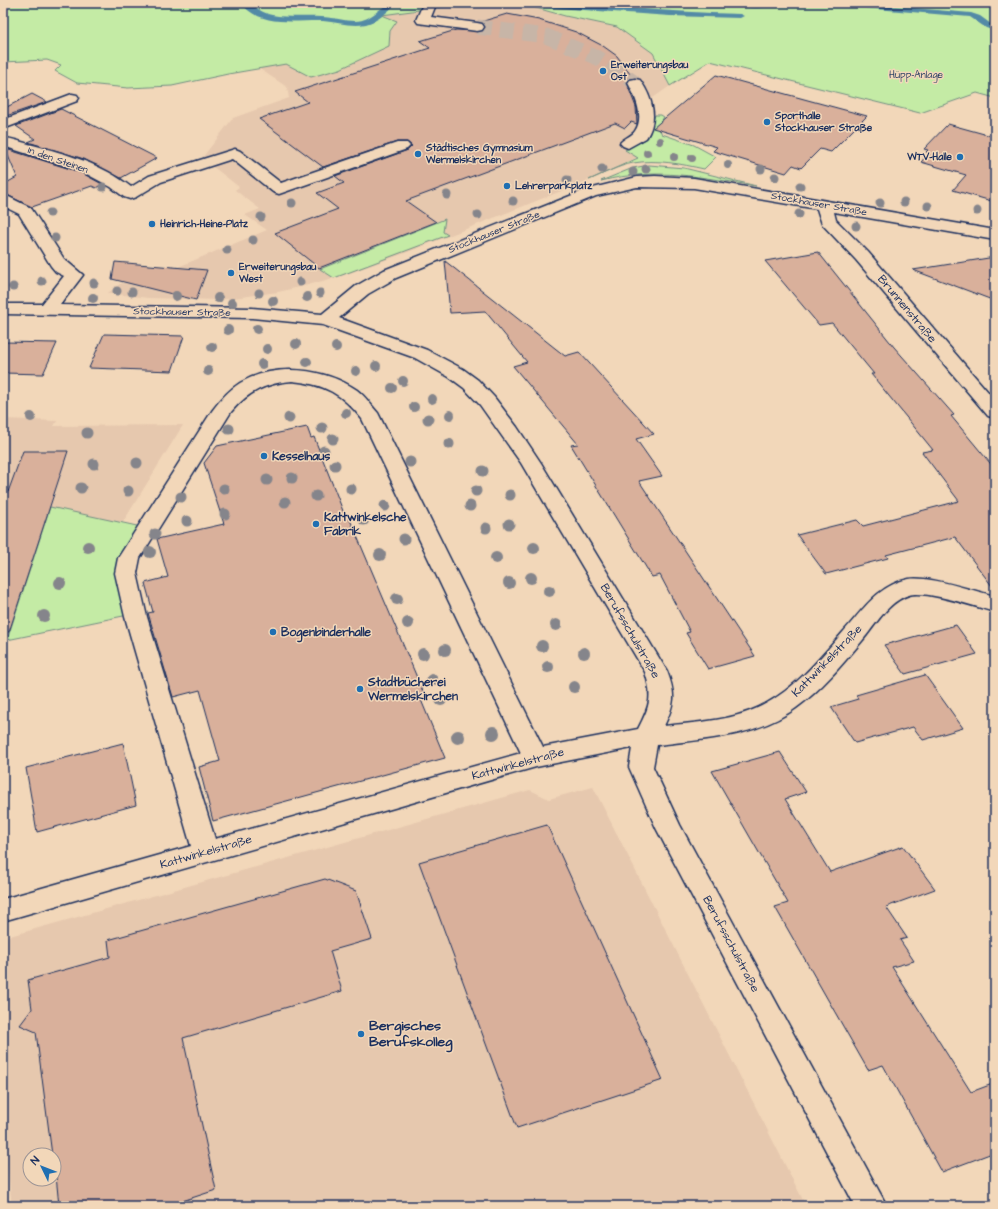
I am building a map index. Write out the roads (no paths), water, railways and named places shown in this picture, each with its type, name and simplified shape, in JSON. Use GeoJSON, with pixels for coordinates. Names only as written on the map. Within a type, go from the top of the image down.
{"type":"FeatureCollection","features":[{"type":"Feature","properties":{"kind":"street"},"geometry":{"type":"LineString","coordinates":[[428,7],[423,20],[477,27]]}},
{"type":"Feature","properties":{"kind":"street"},"geometry":{"type":"LineString","coordinates":[[628,144],[641,135],[647,116],[641,92],[635,83]]}},
{"type":"Feature","properties":{"kind":"street"},"geometry":{"type":"LineString","coordinates":[[3,125],[72,98]]}},
{"type":"Feature","properties":{"kind":"street","name":"In den Steinen"},"geometry":{"type":"LineString","coordinates":[[3,138],[77,164],[122,186],[130,194],[154,179],[235,154],[279,189],[402,146]]}},
{"type":"Feature","properties":{"kind":"street","name":"Stockhauser Straße"},"geometry":{"type":"LineString","coordinates":[[3,309],[252,313],[326,320],[362,290],[413,264],[591,193],[624,184],[655,181],[694,183],[995,235]]}},
{"type":"Feature","properties":{"kind":"street"},"geometry":{"type":"LineString","coordinates":[[3,199],[25,211],[57,262],[62,268],[74,275],[47,310]]}},
{"type":"Feature","properties":{"kind":"street","name":"Brunnenstraße"},"geometry":{"type":"LineString","coordinates":[[824,205],[828,221],[862,256],[992,406]]}},
{"type":"Feature","properties":{"kind":"street","name":"Berufsschulstraße"},"geometry":{"type":"LineString","coordinates":[[326,320],[421,354],[471,384],[501,419],[531,463],[656,671],[662,688],[661,708],[646,737],[640,766],[669,828],[872,1206]]}},
{"type":"Feature","properties":{"kind":"street"},"geometry":{"type":"LineString","coordinates":[[206,853],[136,617],[126,573],[129,558],[213,425],[236,396],[252,385],[269,378],[285,375],[317,379],[334,386],[351,396],[372,417],[536,758]]}},
{"type":"Feature","properties":{"kind":"street","name":"Kattwinkelstraße"},"geometry":{"type":"LineString","coordinates":[[3,910],[536,758],[586,746],[720,728],[763,716],[793,698],[838,654],[882,604],[895,593],[910,587],[929,589],[995,604]]}},
{"type":"Feature","properties":{"kind":"waterway"},"geometry":{"type":"LineString","coordinates":[[245,3],[258,14],[271,18],[322,19],[353,23],[371,20],[392,3]]}},
{"type":"Feature","properties":{"kind":"waterway"},"geometry":{"type":"LineString","coordinates":[[513,3],[670,14],[740,16]]}},
{"type":"Feature","properties":{"kind":"waterway"},"geometry":{"type":"LineString","coordinates":[[750,6],[773,3]]}},
{"type":"Feature","properties":{"kind":"waterway"},"geometry":{"type":"LineString","coordinates":[[829,3],[971,15],[995,29]]}},
{"type":"Feature","properties":{"kind":"tunnel"},"geometry":{"type":"LineString","coordinates":[[477,27],[546,36],[600,59],[635,83]]}},
{"type":"Feature","properties":{"kind":"place","name":"Erweiterungsbau Ost"},"geometry":{"type":"Point","coordinates":[603,71]}},
{"type":"Feature","properties":{"kind":"place","name":"Sporthalle Stockhauser Straße"},"geometry":{"type":"Point","coordinates":[767,122]}},
{"type":"Feature","properties":{"kind":"place","name":"Städtisches Gymnasium Wermelskirchen"},"geometry":{"type":"Point","coordinates":[418,154]}},
{"type":"Feature","properties":{"kind":"place","name":"WTV-Halle"},"geometry":{"type":"Point","coordinates":[960,157]}},
{"type":"Feature","properties":{"kind":"place","name":"Lehrerparkplatz"},"geometry":{"type":"Point","coordinates":[507,186]}},
{"type":"Feature","properties":{"kind":"place","name":"Heinrich-Heine-Platz"},"geometry":{"type":"Point","coordinates":[152,224]}},
{"type":"Feature","properties":{"kind":"place","name":"Erweiterungsbau West"},"geometry":{"type":"Point","coordinates":[231,273]}},
{"type":"Feature","properties":{"kind":"place","name":"Kesselhaus"},"geometry":{"type":"Point","coordinates":[264,456]}},
{"type":"Feature","properties":{"kind":"place","name":"Kattwinkelsche Fabrik"},"geometry":{"type":"Point","coordinates":[316,524]}},
{"type":"Feature","properties":{"kind":"place","name":"Bogenbinderhalle"},"geometry":{"type":"Point","coordinates":[273,632]}},
{"type":"Feature","properties":{"kind":"place","name":"Stadtbücherei Wermelskirchen"},"geometry":{"type":"Point","coordinates":[360,689]}},
{"type":"Feature","properties":{"kind":"place","name":"Bergisches Berufskolleg"},"geometry":{"type":"Point","coordinates":[361,1034]}},
{"type":"Feature","properties":{"kind":"park label","name":"Hüpp-Anlage"},"geometry":{"type":"Point","coordinates":[916,75]}}]}
